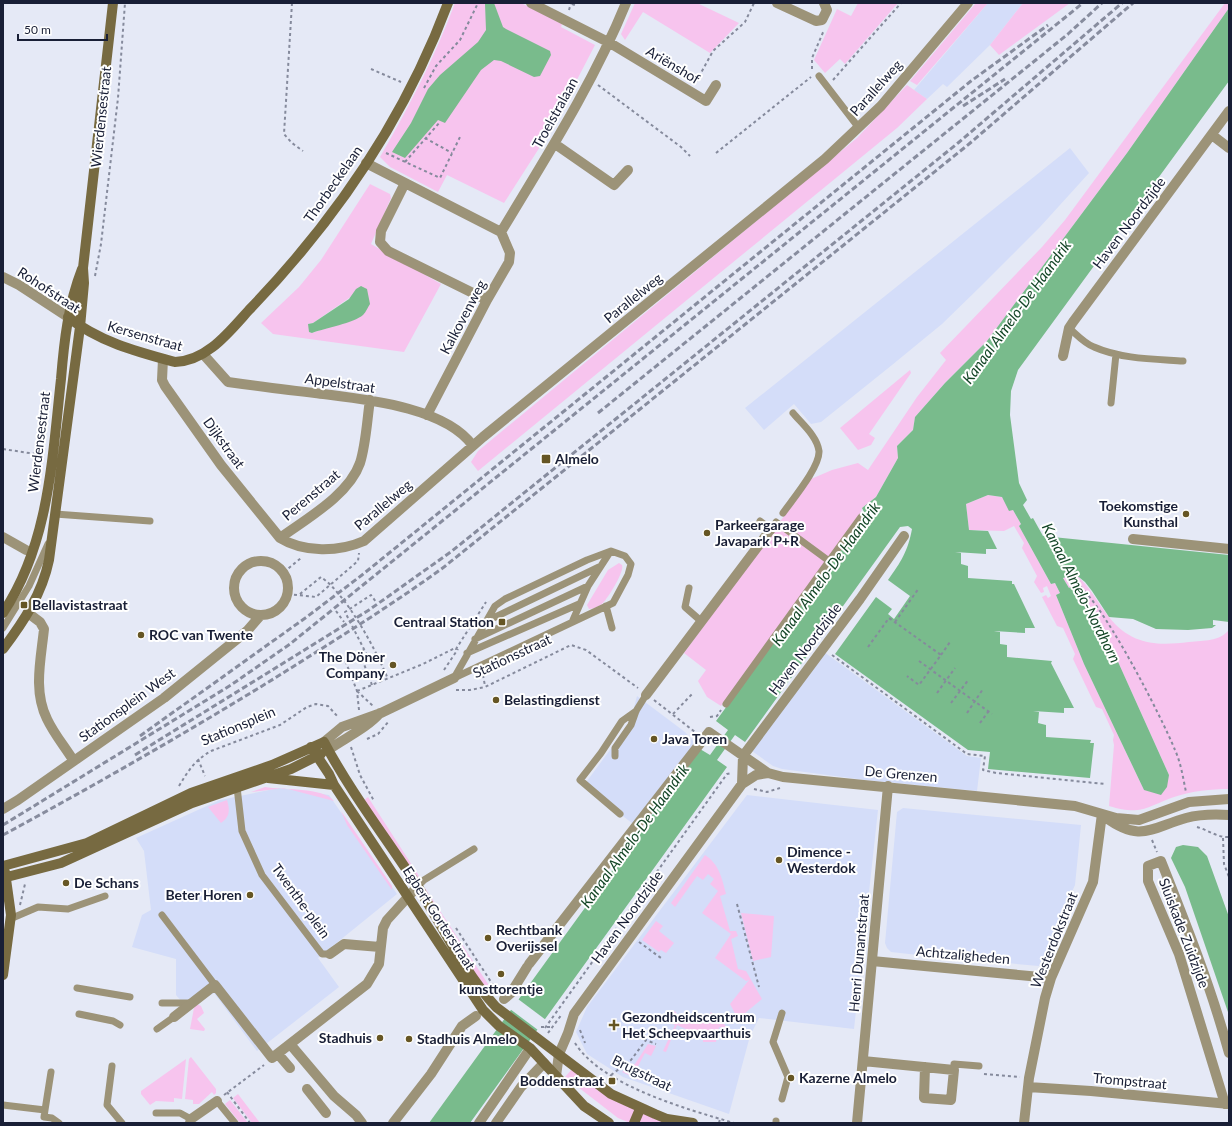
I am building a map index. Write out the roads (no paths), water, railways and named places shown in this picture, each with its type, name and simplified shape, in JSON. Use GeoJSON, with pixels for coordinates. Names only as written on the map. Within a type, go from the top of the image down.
{"type":"FeatureCollection","features":[{"type":"Feature","properties":{"kind":"main road","name":"Wierdensestraat"},"geometry":{"type":"LineString","coordinates":[[3,649],[28,613],[41,589],[46,572],[56,514],[80,327],[84,283],[83,268],[114,3]]}},
{"type":"Feature","properties":{"kind":"main road","name":"Thorbeckelaan"},"geometry":{"type":"LineString","coordinates":[[203,354],[244,316],[305,250],[366,163],[388,130],[412,87],[448,3]]}},
{"type":"Feature","properties":{"kind":"main road","name":"Wierdensestraat"},"geometry":{"type":"LineString","coordinates":[[4,611],[21,583],[39,534],[53,457],[68,317],[77,282],[83,268]]}},
{"type":"Feature","properties":{"kind":"main road","name":"Rohofstraat"},"geometry":{"type":"LineString","coordinates":[[68,317],[80,327]]}},
{"type":"Feature","properties":{"kind":"main road","name":"Kersenstraat"},"geometry":{"type":"LineString","coordinates":[[80,327],[105,340],[175,362],[187,362],[203,354]]}},
{"type":"Feature","properties":{"kind":"main road"},"geometry":{"type":"LineString","coordinates":[[3,975],[7,945],[7,919],[3,866],[87,843],[191,793],[272,765],[311,747],[326,746]]}},
{"type":"Feature","properties":{"kind":"main road"},"geometry":{"type":"LineString","coordinates":[[5,877],[61,863],[192,802],[237,792],[266,778],[291,769],[316,756],[326,746]]}},
{"type":"Feature","properties":{"kind":"main road","name":"Egbert Gorterstraat"},"geometry":{"type":"LineString","coordinates":[[326,746],[348,784],[417,887],[482,990],[496,1007],[506,1016],[559,1054]]}},
{"type":"Feature","properties":{"kind":"main road","name":"Egbert Gorterstraat"},"geometry":{"type":"LineString","coordinates":[[311,747],[329,774],[334,785],[483,1010],[498,1026],[529,1050]]}},
{"type":"Feature","properties":{"kind":"main road"},"geometry":{"type":"LineString","coordinates":[[266,778],[334,785]]}},
{"type":"Feature","properties":{"kind":"main road"},"geometry":{"type":"LineString","coordinates":[[529,1050],[544,1063],[584,1106],[609,1123]]}},
{"type":"Feature","properties":{"kind":"main road"},"geometry":{"type":"LineString","coordinates":[[559,1054],[611,1094],[640,1109],[668,1118],[694,1123]]}},
{"type":"Feature","properties":{"kind":"main road"},"geometry":{"type":"LineString","coordinates":[[634,1123],[640,1109]]}},
{"type":"Feature","properties":{"kind":"street","name":"Ariënshof"},"geometry":{"type":"LineString","coordinates":[[531,3],[610,43],[706,101],[716,85]]}},
{"type":"Feature","properties":{"kind":"street","name":"Troelstralaan"},"geometry":{"type":"LineString","coordinates":[[501,232],[555,144],[590,80],[610,43],[626,3]]}},
{"type":"Feature","properties":{"kind":"street"},"geometry":{"type":"LineString","coordinates":[[777,3],[816,21],[822,20],[827,10],[824,3]]}},
{"type":"Feature","properties":{"kind":"street","name":"Parallelweg"},"geometry":{"type":"LineString","coordinates":[[280,538],[290,544],[314,548],[347,548],[364,540],[473,446],[825,159],[859,128],[907,76],[964,4]]}},
{"type":"Feature","properties":{"kind":"street","name":"Haven Noordzijde"},"geometry":{"type":"LineString","coordinates":[[1063,356],[1069,328],[1229,112]]}},
{"type":"Feature","properties":{"kind":"street"},"geometry":{"type":"LineString","coordinates":[[1212,135],[1229,148]]}},
{"type":"Feature","properties":{"kind":"street"},"geometry":{"type":"LineString","coordinates":[[555,144],[614,185],[628,170]]}},
{"type":"Feature","properties":{"kind":"street"},"geometry":{"type":"LineString","coordinates":[[366,163],[501,232]]}},
{"type":"Feature","properties":{"kind":"street"},"geometry":{"type":"LineString","coordinates":[[405,184],[381,232],[380,242],[388,251],[487,300]]}},
{"type":"Feature","properties":{"kind":"street","name":"Kalkovenweg"},"geometry":{"type":"LineString","coordinates":[[427,415],[487,300],[509,262],[510,253],[501,232]]}},
{"type":"Feature","properties":{"kind":"street","name":"Rohofstraat"},"geometry":{"type":"LineString","coordinates":[[3,277],[19,285],[68,317]]}},
{"type":"Feature","properties":{"kind":"street","name":"Appelstraat"},"geometry":{"type":"LineString","coordinates":[[203,354],[228,382],[370,400],[427,415],[460,432],[473,446]]}},
{"type":"Feature","properties":{"kind":"street","name":"Dijkstraat"},"geometry":{"type":"LineString","coordinates":[[163,359],[162,380],[165,386],[222,465],[280,538]]}},
{"type":"Feature","properties":{"kind":"street","name":"Perenstraat"},"geometry":{"type":"LineString","coordinates":[[280,538],[340,492],[353,478],[360,463],[370,400]]}},
{"type":"Feature","properties":{"kind":"street"},"geometry":{"type":"LineString","coordinates":[[646,694],[773,526]]}},
{"type":"Feature","properties":{"kind":"street","name":"Haven Noordzijde"},"geometry":{"type":"LineString","coordinates":[[743,756],[860,599],[904,536]]}},
{"type":"Feature","properties":{"kind":"street"},"geometry":{"type":"LineString","coordinates":[[3,537],[26,550]]}},
{"type":"Feature","properties":{"kind":"street"},"geometry":{"type":"LineString","coordinates":[[1132,539],[1229,549]]}},
{"type":"Feature","properties":{"kind":"street"},"geometry":{"type":"LineString","coordinates":[[263,561],[277,565],[284,572],[288,583],[288,594],[280,609],[274,613],[260,616],[246,611],[237,600],[234,586],[239,573],[249,563],[263,561]]}},
{"type":"Feature","properties":{"kind":"street"},"geometry":{"type":"LineString","coordinates":[[28,613],[40,622],[44,629],[39,683],[39,696],[42,706],[47,720],[73,760]]}},
{"type":"Feature","properties":{"kind":"street","name":"Stationsplein West"},"geometry":{"type":"LineString","coordinates":[[3,809],[164,698],[247,631],[260,616]]}},
{"type":"Feature","properties":{"kind":"street","name":"Stationsstraat"},"geometry":{"type":"LineString","coordinates":[[326,746],[342,727],[377,710],[454,678]]}},
{"type":"Feature","properties":{"kind":"street","name":"Stationsstraat"},"geometry":{"type":"LineString","coordinates":[[326,746],[373,722],[377,710]]}},
{"type":"Feature","properties":{"kind":"street","name":"De Grenzen"},"geometry":{"type":"LineString","coordinates":[[504,999],[511,993],[528,966],[706,735],[720,740],[768,773],[783,777],[888,786],[1075,806],[1116,818],[1138,820],[1189,802],[1229,799]]}},
{"type":"Feature","properties":{"kind":"street"},"geometry":{"type":"LineString","coordinates":[[742,784],[743,756]]}},
{"type":"Feature","properties":{"kind":"street","name":"Haven Noordzijde"},"geometry":{"type":"LineString","coordinates":[[556,1076],[559,1054],[574,1014],[630,935],[742,784],[756,775],[768,773]]}},
{"type":"Feature","properties":{"kind":"street","name":"Henri Dunantstraat"},"geometry":{"type":"LineString","coordinates":[[857,1123],[888,786]]}},
{"type":"Feature","properties":{"kind":"street","name":"De Grenzen"},"geometry":{"type":"LineString","coordinates":[[1102,814],[1123,829],[1144,832],[1159,829],[1184,819],[1206,814],[1229,815]]}},
{"type":"Feature","properties":{"kind":"street","name":"Westerdokstraat"},"geometry":{"type":"LineString","coordinates":[[1024,1123],[1028,1083],[1045,998],[1051,978],[1093,882],[1102,814]]}},
{"type":"Feature","properties":{"kind":"street","name":"Sluiskade Zuidzijde"},"geometry":{"type":"LineString","coordinates":[[1227,1104],[1179,954],[1148,881],[1148,866],[1161,861],[1198,956],[1220,1019],[1229,1053]]}},
{"type":"Feature","properties":{"kind":"street"},"geometry":{"type":"LineString","coordinates":[[275,1056],[367,984],[379,964],[382,928],[387,920],[417,887]]}},
{"type":"Feature","properties":{"kind":"street","name":"Twenthe-plein"},"geometry":{"type":"LineString","coordinates":[[326,954],[344,944],[380,947]]}},
{"type":"Feature","properties":{"kind":"street","name":"Achtzaligheden"},"geometry":{"type":"LineString","coordinates":[[872,961],[1051,978]]}},
{"type":"Feature","properties":{"kind":"street"},"geometry":{"type":"LineString","coordinates":[[174,1018],[214,985],[275,1056],[290,1068]]}},
{"type":"Feature","properties":{"kind":"street"},"geometry":{"type":"LineString","coordinates":[[393,1123],[431,1074],[462,1026],[476,1016]]}},
{"type":"Feature","properties":{"kind":"street"},"geometry":{"type":"LineString","coordinates":[[290,1044],[334,1096],[356,1115],[362,1123]]}},
{"type":"Feature","properties":{"kind":"street"},"geometry":{"type":"LineString","coordinates":[[479,1123],[529,1050]]}},
{"type":"Feature","properties":{"kind":"street"},"geometry":{"type":"LineString","coordinates":[[863,1061],[925,1067],[954,1070],[951,1100],[930,1100],[924,1098],[925,1067]]}},
{"type":"Feature","properties":{"kind":"street"},"geometry":{"type":"LineString","coordinates":[[496,1123],[521,1087],[544,1063]]}},
{"type":"Feature","properties":{"kind":"street","name":"Trompstraat"},"geometry":{"type":"LineString","coordinates":[[1028,1083],[1227,1104]]}},
{"type":"Feature","properties":{"kind":"street"},"geometry":{"type":"LineString","coordinates":[[307,1089],[326,1113]]}},
{"type":"Feature","properties":{"kind":"street"},"geometry":{"type":"LineString","coordinates":[[190,1121],[218,1101]]}},
{"type":"Feature","properties":{"kind":"lane"},"geometry":{"type":"LineString","coordinates":[[819,76],[859,128]]}},
{"type":"Feature","properties":{"kind":"lane"},"geometry":{"type":"LineString","coordinates":[[1069,328],[1092,347],[1116,354],[1183,361]]}},
{"type":"Feature","properties":{"kind":"lane"},"geometry":{"type":"LineString","coordinates":[[1111,404],[1116,354]]}},
{"type":"Feature","properties":{"kind":"lane"},"geometry":{"type":"LineString","coordinates":[[783,513],[816,464],[819,452],[812,434],[793,413]]}},
{"type":"Feature","properties":{"kind":"lane"},"geometry":{"type":"LineString","coordinates":[[56,514],[150,520]]}},
{"type":"Feature","properties":{"kind":"lane"},"geometry":{"type":"LineString","coordinates":[[726,704],[861,517]]}},
{"type":"Feature","properties":{"kind":"lane"},"geometry":{"type":"LineString","coordinates":[[760,521],[773,526],[829,561]]}},
{"type":"Feature","properties":{"kind":"lane","name":"Wierdensestraat"},"geometry":{"type":"LineString","coordinates":[[3,628],[29,586],[52,535]]}},
{"type":"Feature","properties":{"kind":"lane"},"geometry":{"type":"LineString","coordinates":[[573,620],[579,604],[598,567],[611,551]]}},
{"type":"Feature","properties":{"kind":"lane"},"geometry":{"type":"LineString","coordinates":[[454,678],[475,639],[496,606],[505,599],[587,560],[611,551],[625,556],[631,564],[613,603],[606,606],[612,628]]}},
{"type":"Feature","properties":{"kind":"lane"},"geometry":{"type":"LineString","coordinates":[[485,622],[598,567]]}},
{"type":"Feature","properties":{"kind":"lane"},"geometry":{"type":"LineString","coordinates":[[475,639],[588,586]]}},
{"type":"Feature","properties":{"kind":"lane"},"geometry":{"type":"LineString","coordinates":[[689,588],[685,607],[701,621]]}},
{"type":"Feature","properties":{"kind":"lane"},"geometry":{"type":"LineString","coordinates":[[467,653],[579,604]]}},
{"type":"Feature","properties":{"kind":"lane","name":"Stationsstraat"},"geometry":{"type":"LineString","coordinates":[[454,678],[573,620],[606,606]]}},
{"type":"Feature","properties":{"kind":"lane"},"geometry":{"type":"LineString","coordinates":[[615,756],[615,748],[631,725],[636,711],[646,694]]}},
{"type":"Feature","properties":{"kind":"lane"},"geometry":{"type":"LineString","coordinates":[[620,814],[580,780],[601,753],[622,721],[636,711]]}},
{"type":"Feature","properties":{"kind":"lane","name":"Twenthe-plein"},"geometry":{"type":"LineString","coordinates":[[237,792],[242,831],[262,875],[326,954]]}},
{"type":"Feature","properties":{"kind":"lane","name":"Egbert Gorterstraat"},"geometry":{"type":"LineString","coordinates":[[417,887],[424,880],[474,849]]}},
{"type":"Feature","properties":{"kind":"lane"},"geometry":{"type":"LineString","coordinates":[[7,919],[38,907],[68,909],[105,896]]}},
{"type":"Feature","properties":{"kind":"lane"},"geometry":{"type":"LineString","coordinates":[[162,916],[214,985]]}},
{"type":"Feature","properties":{"kind":"lane"},"geometry":{"type":"LineString","coordinates":[[77,988],[130,997]]}},
{"type":"Feature","properties":{"kind":"lane"},"geometry":{"type":"LineString","coordinates":[[162,1003],[192,1002]]}},
{"type":"Feature","properties":{"kind":"lane"},"geometry":{"type":"LineString","coordinates":[[782,1013],[773,1042],[788,1078],[782,1099]]}},
{"type":"Feature","properties":{"kind":"lane"},"geometry":{"type":"LineString","coordinates":[[79,1014],[113,1021],[120,1025]]}},
{"type":"Feature","properties":{"kind":"lane"},"geometry":{"type":"LineString","coordinates":[[157,1029],[174,1018]]}},
{"type":"Feature","properties":{"kind":"lane"},"geometry":{"type":"LineString","coordinates":[[954,1070],[954,1064],[979,1070]]}},
{"type":"Feature","properties":{"kind":"lane"},"geometry":{"type":"LineString","coordinates":[[112,1066],[107,1105],[122,1123]]}},
{"type":"Feature","properties":{"kind":"lane"},"geometry":{"type":"LineString","coordinates":[[51,1072],[44,1117],[52,1118],[59,1123]]}},
{"type":"Feature","properties":{"kind":"lane"},"geometry":{"type":"LineString","coordinates":[[218,1101],[235,1123]]}},
{"type":"Feature","properties":{"kind":"lane"},"geometry":{"type":"LineString","coordinates":[[3,1105],[45,1110]]}},
{"type":"Feature","properties":{"kind":"lane"},"geometry":{"type":"LineString","coordinates":[[156,1113],[180,1113],[190,1121]]}},
{"type":"Feature","properties":{"kind":"water"},"geometry":{"type":"Polygon","coordinates":[[[494,3],[503,27],[550,51],[551,55],[540,76],[534,77],[501,61],[494,60],[481,70],[445,123],[438,120],[405,158],[392,152],[411,123],[428,89],[440,75],[478,42],[486,30],[485,4],[494,3]]]}},
{"type":"Feature","properties":{"kind":"water","name":"Kanaal Almelo-De Haandrik"},"geometry":{"type":"Polygon","coordinates":[[[1229,8],[1229,81],[1018,370],[1011,391],[1010,415],[1019,483],[1027,500],[1023,505],[1031,519],[1033,518],[1043,536],[1229,555],[1229,622],[1213,620],[1213,625],[1216,625],[1212,628],[1188,630],[1156,629],[1133,619],[1109,617],[1085,582],[1075,574],[1063,578],[1069,588],[1074,585],[1101,624],[1169,775],[1167,787],[1161,795],[1144,790],[1084,664],[1056,595],[1060,593],[1055,583],[1051,584],[1019,526],[1021,524],[1013,510],[1009,511],[1002,497],[988,495],[966,504],[969,530],[988,531],[997,549],[986,549],[986,554],[955,552],[961,553],[961,564],[968,566],[968,578],[1012,581],[1012,584],[1014,584],[1035,628],[1025,628],[1025,633],[994,631],[1000,632],[1000,644],[1007,645],[1007,657],[1052,661],[1051,663],[1074,708],[1064,708],[1064,713],[1033,711],[1039,712],[1038,723],[1046,725],[1046,737],[1091,740],[1090,743],[1094,743],[1090,778],[988,769],[990,752],[968,750],[835,654],[876,597],[892,609],[888,614],[894,619],[910,596],[888,580],[897,568],[903,556],[912,529],[908,526],[900,527],[745,742],[735,735],[717,760],[727,767],[470,1123],[429,1123],[700,749],[710,755],[728,730],[716,721],[863,520],[865,514],[862,508],[876,497],[898,458],[897,446],[913,430],[915,417],[945,383],[987,341],[1127,153],[1229,8]]]}},
{"type":"Feature","properties":{"kind":"water"},"geometry":{"type":"Polygon","coordinates":[[[361,286],[367,289],[370,304],[363,315],[346,323],[312,333],[309,332],[308,324],[313,323],[349,299],[356,289],[361,286]]]}},
{"type":"Feature","properties":{"kind":"water"},"geometry":{"type":"Polygon","coordinates":[[[1183,845],[1198,847],[1207,856],[1229,917],[1229,1015],[1185,887],[1171,858],[1176,847],[1183,845]]]}},
{"type":"Feature","properties":{"kind":"railway"},"geometry":{"type":"LineString","coordinates":[[3,825],[231,685],[290,644],[1083,3]]}},
{"type":"Feature","properties":{"kind":"railway"},"geometry":{"type":"LineString","coordinates":[[598,413],[1068,34],[1102,3]]}},
{"type":"Feature","properties":{"kind":"railway"},"geometry":{"type":"LineString","coordinates":[[135,755],[369,610],[452,551],[958,143],[1122,3]]}},
{"type":"Feature","properties":{"kind":"railway"},"geometry":{"type":"LineString","coordinates":[[3,835],[208,719],[360,624],[444,567],[969,144],[1133,3]]}},
{"type":"Feature","properties":{"kind":"railway"},"geometry":{"type":"LineString","coordinates":[[140,736],[308,616],[362,575],[971,81],[1048,25]]}},
{"type":"Feature","properties":{"kind":"railway"},"geometry":{"type":"LineString","coordinates":[[963,106],[1005,79]]}},
{"type":"Feature","properties":{"kind":"place","name":"Almelo"},"geometry":{"type":"Point","coordinates":[546,459]}},
{"type":"Feature","properties":{"kind":"place","name":"Toekomstige Kunsthal"},"geometry":{"type":"Point","coordinates":[1186,514]}},
{"type":"Feature","properties":{"kind":"place","name":"Parkeergarage Javapark P+R"},"geometry":{"type":"Point","coordinates":[707,533]}},
{"type":"Feature","properties":{"kind":"place","name":"Bellavistastraat"},"geometry":{"type":"Point","coordinates":[24,605]}},
{"type":"Feature","properties":{"kind":"place","name":"Centraal Station"},"geometry":{"type":"Point","coordinates":[502,622]}},
{"type":"Feature","properties":{"kind":"place","name":"ROC van Twente"},"geometry":{"type":"Point","coordinates":[141,635]}},
{"type":"Feature","properties":{"kind":"place","name":"The Döner Company"},"geometry":{"type":"Point","coordinates":[393,665]}},
{"type":"Feature","properties":{"kind":"place","name":"Belastingdienst"},"geometry":{"type":"Point","coordinates":[496,700]}},
{"type":"Feature","properties":{"kind":"place","name":"Java Toren"},"geometry":{"type":"Point","coordinates":[654,739]}},
{"type":"Feature","properties":{"kind":"place","name":"Dimence - Westerdok"},"geometry":{"type":"Point","coordinates":[779,860]}},
{"type":"Feature","properties":{"kind":"place","name":"De Schans"},"geometry":{"type":"Point","coordinates":[66,883]}},
{"type":"Feature","properties":{"kind":"place","name":"Beter Horen"},"geometry":{"type":"Point","coordinates":[250,895]}},
{"type":"Feature","properties":{"kind":"place","name":"Rechtbank Overijssel"},"geometry":{"type":"Point","coordinates":[488,938]}},
{"type":"Feature","properties":{"kind":"place","name":"kunsttorentje"},"geometry":{"type":"Point","coordinates":[501,974]}},
{"type":"Feature","properties":{"kind":"place","name":"Gezondheidscentrum Het Scheepvaarthuis"},"geometry":{"type":"Point","coordinates":[614,1025]}},
{"type":"Feature","properties":{"kind":"place","name":"Stadhuis"},"geometry":{"type":"Point","coordinates":[380,1038]}},
{"type":"Feature","properties":{"kind":"place","name":"Stadhuis Almelo"},"geometry":{"type":"Point","coordinates":[409,1039]}},
{"type":"Feature","properties":{"kind":"place","name":"Kazerne Almelo"},"geometry":{"type":"Point","coordinates":[791,1078]}},
{"type":"Feature","properties":{"kind":"place","name":"Boddenstraat"},"geometry":{"type":"Point","coordinates":[612,1081]}},
{"type":"Feature","properties":{"kind":"water label","name":"Kanaal Almelo-Nordhorn"},"geometry":{"type":"Point","coordinates":[1081,593]}}]}
